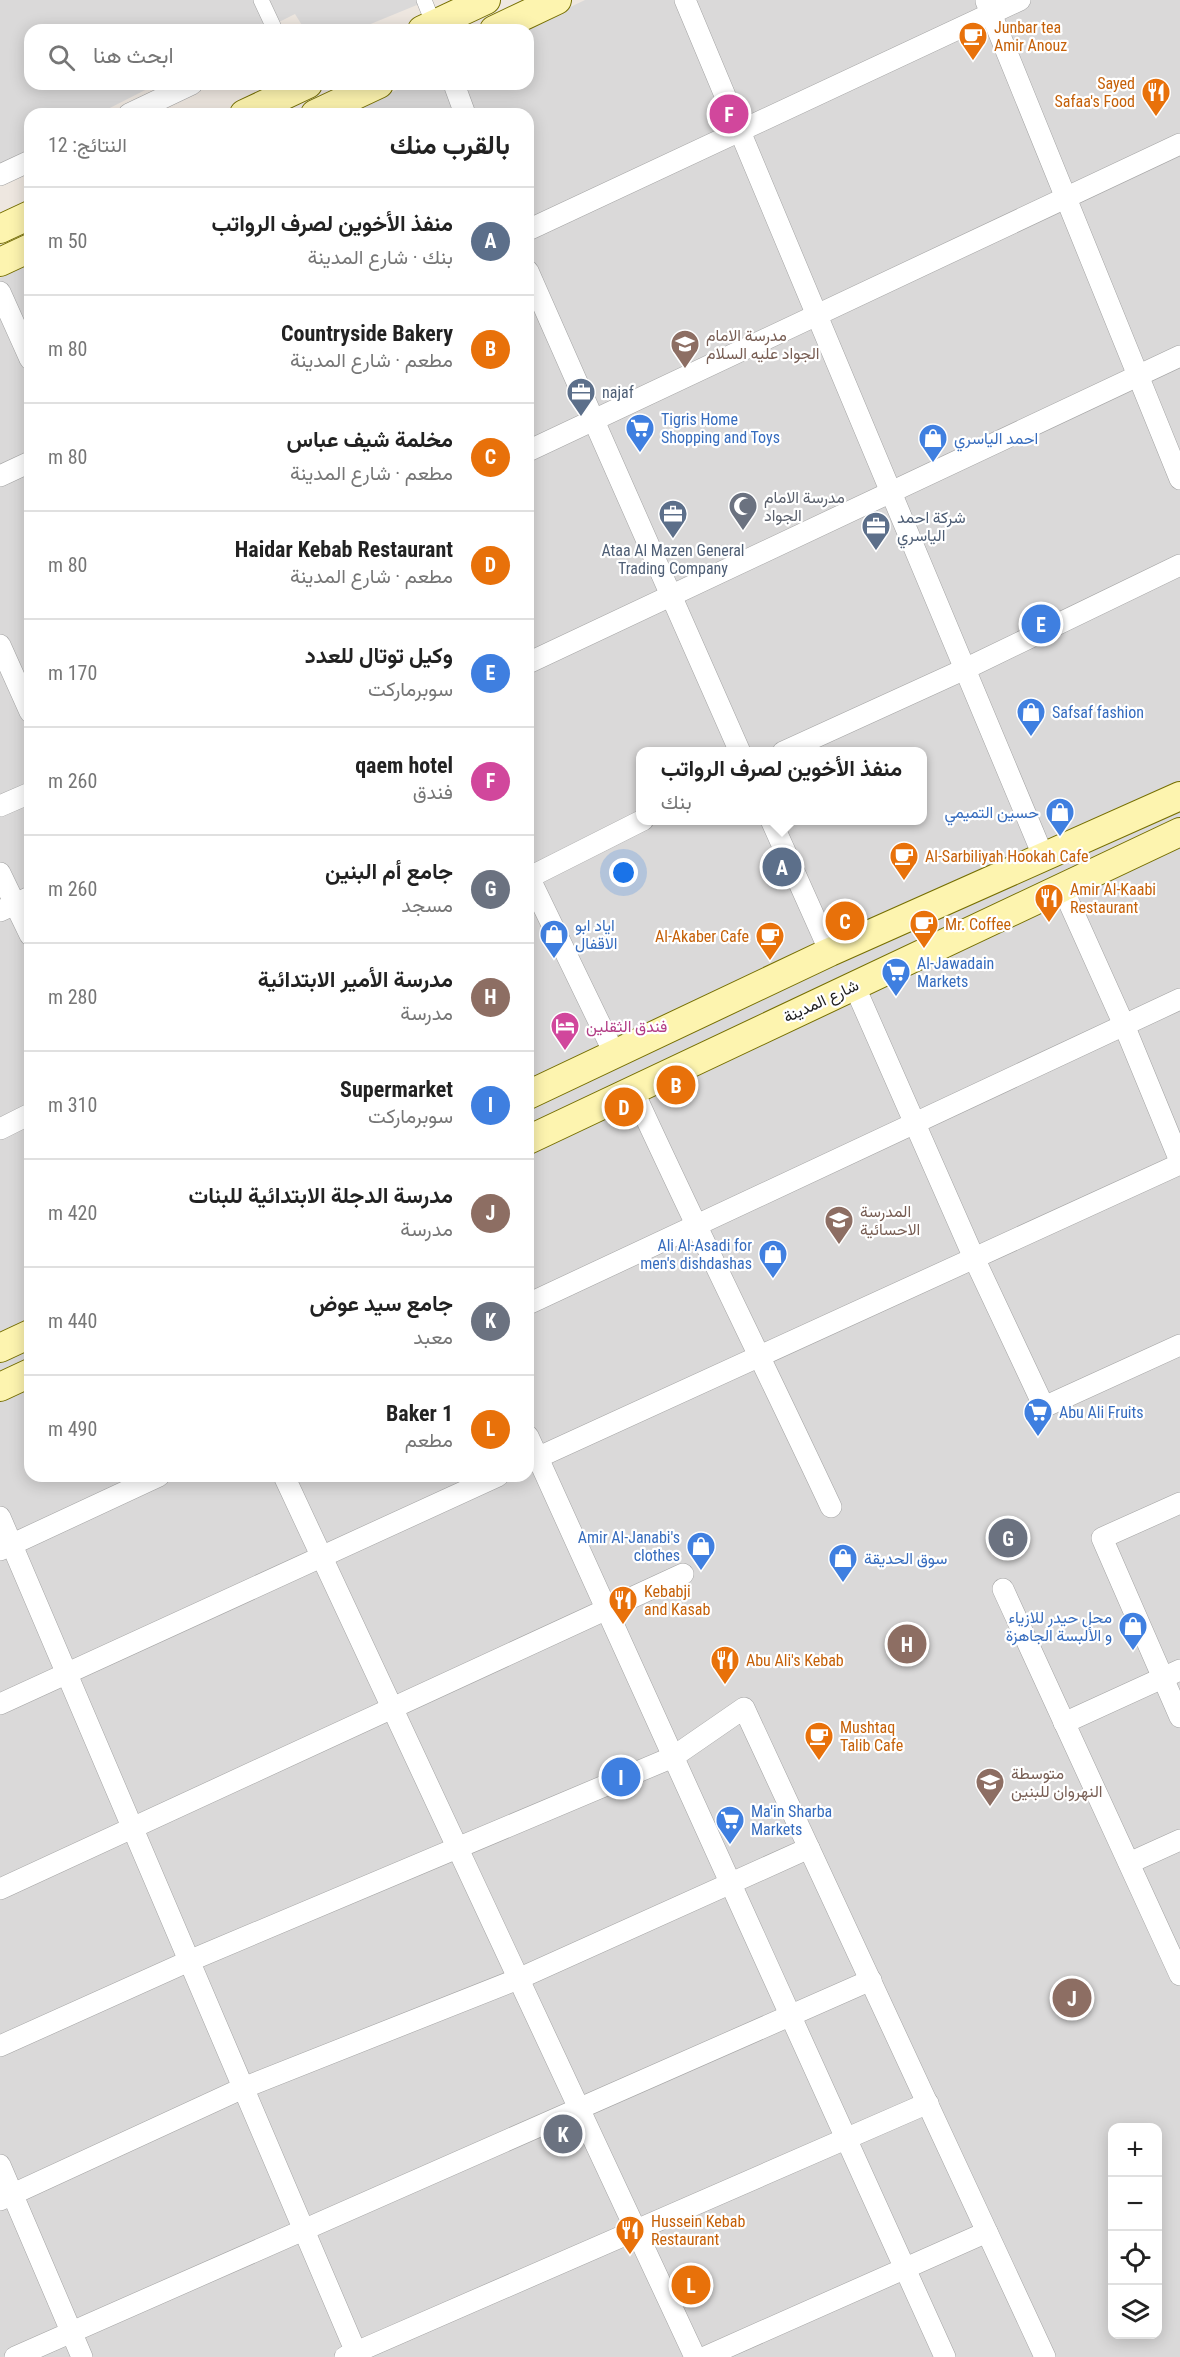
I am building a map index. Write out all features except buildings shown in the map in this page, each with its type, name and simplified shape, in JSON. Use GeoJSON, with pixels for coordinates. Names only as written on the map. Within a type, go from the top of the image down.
{"type":"FeatureCollection","features":[{"type":"Feature","properties":{"kind":"main road"},"geometry":{"type":"LineString","coordinates":[[426,18],[486,0]]}},
{"type":"Feature","properties":{"kind":"main road"},"geometry":{"type":"LineString","coordinates":[[507,24],[557,0]]}},
{"type":"Feature","properties":{"kind":"main road"},"geometry":{"type":"LineString","coordinates":[[256,108],[293,90]]}},
{"type":"Feature","properties":{"kind":"main road"},"geometry":{"type":"LineString","coordinates":[[328,108],[366,90]]}},
{"type":"Feature","properties":{"kind":"main road"},"geometry":{"type":"LineString","coordinates":[[0,229],[24,218]]}},
{"type":"Feature","properties":{"kind":"main road"},"geometry":{"type":"LineString","coordinates":[[0,262],[24,251]]}},
{"type":"Feature","properties":{"kind":"main road"},"geometry":{"type":"LineString","coordinates":[[534,1092],[830,952],[1180,796]]}},
{"type":"Feature","properties":{"kind":"main road","name":"شارع المدينة"},"geometry":{"type":"LineString","coordinates":[[534,1137],[1180,832]]}},
{"type":"Feature","properties":{"kind":"main road"},"geometry":{"type":"LineString","coordinates":[[0,1348],[24,1337]]}},
{"type":"Feature","properties":{"kind":"main road"},"geometry":{"type":"LineString","coordinates":[[0,1388],[24,1376]]}},
{"type":"Feature","properties":{"kind":"street"},"geometry":{"type":"LineString","coordinates":[[261,0],[272,24]]}},
{"type":"Feature","properties":{"kind":"street"},"geometry":{"type":"LineString","coordinates":[[685,0],[1044,858]]}},
{"type":"Feature","properties":{"kind":"street"},"geometry":{"type":"LineString","coordinates":[[534,227],[740,131],[989,7],[1020,0]]}},
{"type":"Feature","properties":{"kind":"street"},"geometry":{"type":"LineString","coordinates":[[989,7],[1180,479]]}},
{"type":"Feature","properties":{"kind":"street"},"geometry":{"type":"LineString","coordinates":[[142,108],[179,90]]}},
{"type":"Feature","properties":{"kind":"street"},"geometry":{"type":"LineString","coordinates":[[456,90],[463,108]]}},
{"type":"Feature","properties":{"kind":"street"},"geometry":{"type":"LineString","coordinates":[[534,448],[1180,144]]}},
{"type":"Feature","properties":{"kind":"street"},"geometry":{"type":"LineString","coordinates":[[0,175],[24,164]]}},
{"type":"Feature","properties":{"kind":"street"},"geometry":{"type":"LineString","coordinates":[[534,285],[738,747]]}},
{"type":"Feature","properties":{"kind":"street"},"geometry":{"type":"LineString","coordinates":[[0,292],[24,346]]}},
{"type":"Feature","properties":{"kind":"street"},"geometry":{"type":"LineString","coordinates":[[534,660],[1180,356]]}},
{"type":"Feature","properties":{"kind":"street"},"geometry":{"type":"LineString","coordinates":[[0,476],[24,465]]}},
{"type":"Feature","properties":{"kind":"street"},"geometry":{"type":"LineString","coordinates":[[794,747],[965,669],[1180,565]]}},
{"type":"Feature","properties":{"kind":"street"},"geometry":{"type":"LineString","coordinates":[[0,645],[24,686]]}},
{"type":"Feature","properties":{"kind":"street"},"geometry":{"type":"LineString","coordinates":[[0,806],[24,796]]}},
{"type":"Feature","properties":{"kind":"street"},"geometry":{"type":"LineString","coordinates":[[534,874],[636,823]]}},
{"type":"Feature","properties":{"kind":"street"},"geometry":{"type":"LineString","coordinates":[[773,825],[830,952]]}},
{"type":"Feature","properties":{"kind":"street"},"geometry":{"type":"LineString","coordinates":[[0,873],[24,923]]}},
{"type":"Feature","properties":{"kind":"street"},"geometry":{"type":"LineString","coordinates":[[534,1460],[1180,1162],[1124,1025],[1062,887]]}},
{"type":"Feature","properties":{"kind":"street"},"geometry":{"type":"LineString","coordinates":[[534,889],[615,1055]]}},
{"type":"Feature","properties":{"kind":"street"},"geometry":{"type":"LineString","coordinates":[[855,986],[974,1258],[1044,1407],[1180,1345]]}},
{"type":"Feature","properties":{"kind":"street"},"geometry":{"type":"LineString","coordinates":[[534,1301],[1180,999]]}},
{"type":"Feature","properties":{"kind":"street"},"geometry":{"type":"LineString","coordinates":[[633,1090],[696,1227],[761,1356],[831,1507]]}},
{"type":"Feature","properties":{"kind":"street"},"geometry":{"type":"LineString","coordinates":[[0,1129],[24,1117]]}},
{"type":"Feature","properties":{"kind":"street"},"geometry":{"type":"LineString","coordinates":[[534,1462],[606,1609],[945,2357]]}},
{"type":"Feature","properties":{"kind":"street"},"geometry":{"type":"LineString","coordinates":[[6,1547],[146,1482]]}},
{"type":"Feature","properties":{"kind":"street"},"geometry":{"type":"LineString","coordinates":[[287,1482],[694,2357]]}},
{"type":"Feature","properties":{"kind":"street"},"geometry":{"type":"LineString","coordinates":[[0,1704],[485,1482]]}},
{"type":"Feature","properties":{"kind":"street"},"geometry":{"type":"LineString","coordinates":[[1180,1503],[1102,1538],[1171,1673],[1180,1717]]}},
{"type":"Feature","properties":{"kind":"street"},"geometry":{"type":"LineString","coordinates":[[0,1517],[6,1547],[66,1674],[304,2231],[353,2355],[928,2103]]}},
{"type":"Feature","properties":{"kind":"street"},"geometry":{"type":"LineString","coordinates":[[0,1889],[683,1574]]}},
{"type":"Feature","properties":{"kind":"street"},"geometry":{"type":"LineString","coordinates":[[1003,1589],[1180,1975]]}},
{"type":"Feature","properties":{"kind":"street"},"geometry":{"type":"LineString","coordinates":[[1064,1723],[1171,1673]]}},
{"type":"Feature","properties":{"kind":"street"},"geometry":{"type":"LineString","coordinates":[[0,2046],[189,1961],[673,1757],[744,1708],[1045,2357]]}},
{"type":"Feature","properties":{"kind":"street"},"geometry":{"type":"LineString","coordinates":[[1129,1863],[1180,1840]]}},
{"type":"Feature","properties":{"kind":"street"},"geometry":{"type":"LineString","coordinates":[[6,2197],[243,2088],[519,1979],[809,1848]]}},
{"type":"Feature","properties":{"kind":"street"},"geometry":{"type":"LineString","coordinates":[[15,2357],[871,1980]]}},
{"type":"Feature","properties":{"kind":"street"},"geometry":{"type":"LineString","coordinates":[[0,2165],[6,2197],[82,2357]]}},
{"type":"Feature","properties":{"kind":"street"},"geometry":{"type":"LineString","coordinates":[[705,2357],[987,2232]]}},
{"type":"Feature","properties":{"kind":"shaded area"},"geometry":{"type":"Polygon","coordinates":[[[0,0],[429,0],[371,24],[301,24],[295,14],[275,24],[24,24],[24,90],[145,90],[110,108],[24,108],[24,152],[0,164],[0,0]]]}},
{"type":"Feature","properties":{"kind":"shaded area"},"geometry":{"type":"Polygon","coordinates":[[[585,0],[1180,0],[1180,2357],[0,2357],[0,278],[24,267],[24,1482],[534,1482],[534,108],[359,108],[396,90],[534,90],[534,24],[585,0]]]}},
{"type":"Feature","properties":{"kind":"place","name":"Junbar tea Amir Anouz"},"geometry":{"type":"Point","coordinates":[973,62]}},
{"type":"Feature","properties":{"kind":"place","name":"qaem hotel"},"geometry":{"type":"Point","coordinates":[729,114]}},
{"type":"Feature","properties":{"kind":"place","name":"Sayed Safaa's Food"},"geometry":{"type":"Point","coordinates":[1156,118]}},
{"type":"Feature","properties":{"kind":"place","name":"مدرسة الامام الجواد عليه السلام"},"geometry":{"type":"Point","coordinates":[685,370]}},
{"type":"Feature","properties":{"kind":"place","name":"najaf"},"geometry":{"type":"Point","coordinates":[581,418]}},
{"type":"Feature","properties":{"kind":"place","name":"Tigris Home Shopping and Toys"},"geometry":{"type":"Point","coordinates":[640,454]}},
{"type":"Feature","properties":{"kind":"place","name":"احمد الياسري"},"geometry":{"type":"Point","coordinates":[933,464]}},
{"type":"Feature","properties":{"kind":"place","name":"مدرسة الامام الجواد"},"geometry":{"type":"Point","coordinates":[743,532]}},
{"type":"Feature","properties":{"kind":"place","name":"Ataa Al Mazen General Trading Company"},"geometry":{"type":"Point","coordinates":[673,540]}},
{"type":"Feature","properties":{"kind":"place","name":"شركة احمد الياسري"},"geometry":{"type":"Point","coordinates":[876,552]}},
{"type":"Feature","properties":{"kind":"place","name":"وكيل توتال للعدد"},"geometry":{"type":"Point","coordinates":[1041,624]}},
{"type":"Feature","properties":{"kind":"place","name":"Safsaf fashion"},"geometry":{"type":"Point","coordinates":[1031,738]}},
{"type":"Feature","properties":{"kind":"place","name":"حسين التميمي"},"geometry":{"type":"Point","coordinates":[1060,838]}},
{"type":"Feature","properties":{"kind":"place","name":"منفذ الأخوين لصرف الرواتب"},"geometry":{"type":"Point","coordinates":[782,867]}},
{"type":"Feature","properties":{"kind":"place","name":"Al-Sarbiliyah Hookah Cafe"},"geometry":{"type":"Point","coordinates":[904,882]}},
{"type":"Feature","properties":{"kind":"place","name":"مخلمة شيف عباس"},"geometry":{"type":"Point","coordinates":[845,921]}},
{"type":"Feature","properties":{"kind":"place","name":"Amir Al-Kaabi Restaurant"},"geometry":{"type":"Point","coordinates":[1049,924]}},
{"type":"Feature","properties":{"kind":"place","name":"Mr. Coffee"},"geometry":{"type":"Point","coordinates":[924,950]}},
{"type":"Feature","properties":{"kind":"place","name":"اياد ابو الاقفال"},"geometry":{"type":"Point","coordinates":[554,960]}},
{"type":"Feature","properties":{"kind":"place","name":"Al-Akaber Cafe"},"geometry":{"type":"Point","coordinates":[770,962]}},
{"type":"Feature","properties":{"kind":"place","name":"Al-Jawadain Markets"},"geometry":{"type":"Point","coordinates":[896,998]}},
{"type":"Feature","properties":{"kind":"place","name":"فندق الثقلين"},"geometry":{"type":"Point","coordinates":[565,1052]}},
{"type":"Feature","properties":{"kind":"place","name":"Countryside Bakery"},"geometry":{"type":"Point","coordinates":[676,1085]}},
{"type":"Feature","properties":{"kind":"place","name":"Haidar Kebab Restaurant"},"geometry":{"type":"Point","coordinates":[624,1107]}},
{"type":"Feature","properties":{"kind":"place","name":"المدرسة الاحسائية"},"geometry":{"type":"Point","coordinates":[839,1246]}},
{"type":"Feature","properties":{"kind":"place","name":"Ali Al-Asadi for men's dishdashas"},"geometry":{"type":"Point","coordinates":[773,1280]}},
{"type":"Feature","properties":{"kind":"place","name":"Abu Ali Fruits"},"geometry":{"type":"Point","coordinates":[1038,1438]}},
{"type":"Feature","properties":{"kind":"place","name":"جامع أم البنين"},"geometry":{"type":"Point","coordinates":[1008,1538]}},
{"type":"Feature","properties":{"kind":"place","name":"Amir Al-Janabi's clothes"},"geometry":{"type":"Point","coordinates":[701,1572]}},
{"type":"Feature","properties":{"kind":"place","name":"سوق الحديقة"},"geometry":{"type":"Point","coordinates":[843,1584]}},
{"type":"Feature","properties":{"kind":"place","name":"Kebabji and Kasab"},"geometry":{"type":"Point","coordinates":[623,1626]}},
{"type":"Feature","properties":{"kind":"place","name":"مدرسة الأمير الابتدائية"},"geometry":{"type":"Point","coordinates":[907,1644]}},
{"type":"Feature","properties":{"kind":"place","name":"محل حيدر للازياء و الألبسة الجاهزة"},"geometry":{"type":"Point","coordinates":[1133,1652]}},
{"type":"Feature","properties":{"kind":"place","name":"Abu Ali's Kebab"},"geometry":{"type":"Point","coordinates":[725,1686]}},
{"type":"Feature","properties":{"kind":"place","name":"Mushtaq Talib Cafe"},"geometry":{"type":"Point","coordinates":[819,1762]}},
{"type":"Feature","properties":{"kind":"place","name":"Supermarket"},"geometry":{"type":"Point","coordinates":[621,1777]}},
{"type":"Feature","properties":{"kind":"place","name":"متوسطة النهروان للبنين"},"geometry":{"type":"Point","coordinates":[990,1808]}},
{"type":"Feature","properties":{"kind":"place","name":"Ma'in Sharba Markets"},"geometry":{"type":"Point","coordinates":[730,1846]}},
{"type":"Feature","properties":{"kind":"place","name":"مدرسة الدجلة الابتدائية للبنات"},"geometry":{"type":"Point","coordinates":[1072,1998]}},
{"type":"Feature","properties":{"kind":"place","name":"جامع سيد عوض"},"geometry":{"type":"Point","coordinates":[563,2134]}},
{"type":"Feature","properties":{"kind":"place","name":"Hussein Kebab Restaurant"},"geometry":{"type":"Point","coordinates":[630,2256]}},
{"type":"Feature","properties":{"kind":"place","name":"Baker 1"},"geometry":{"type":"Point","coordinates":[691,2285]}}]}
